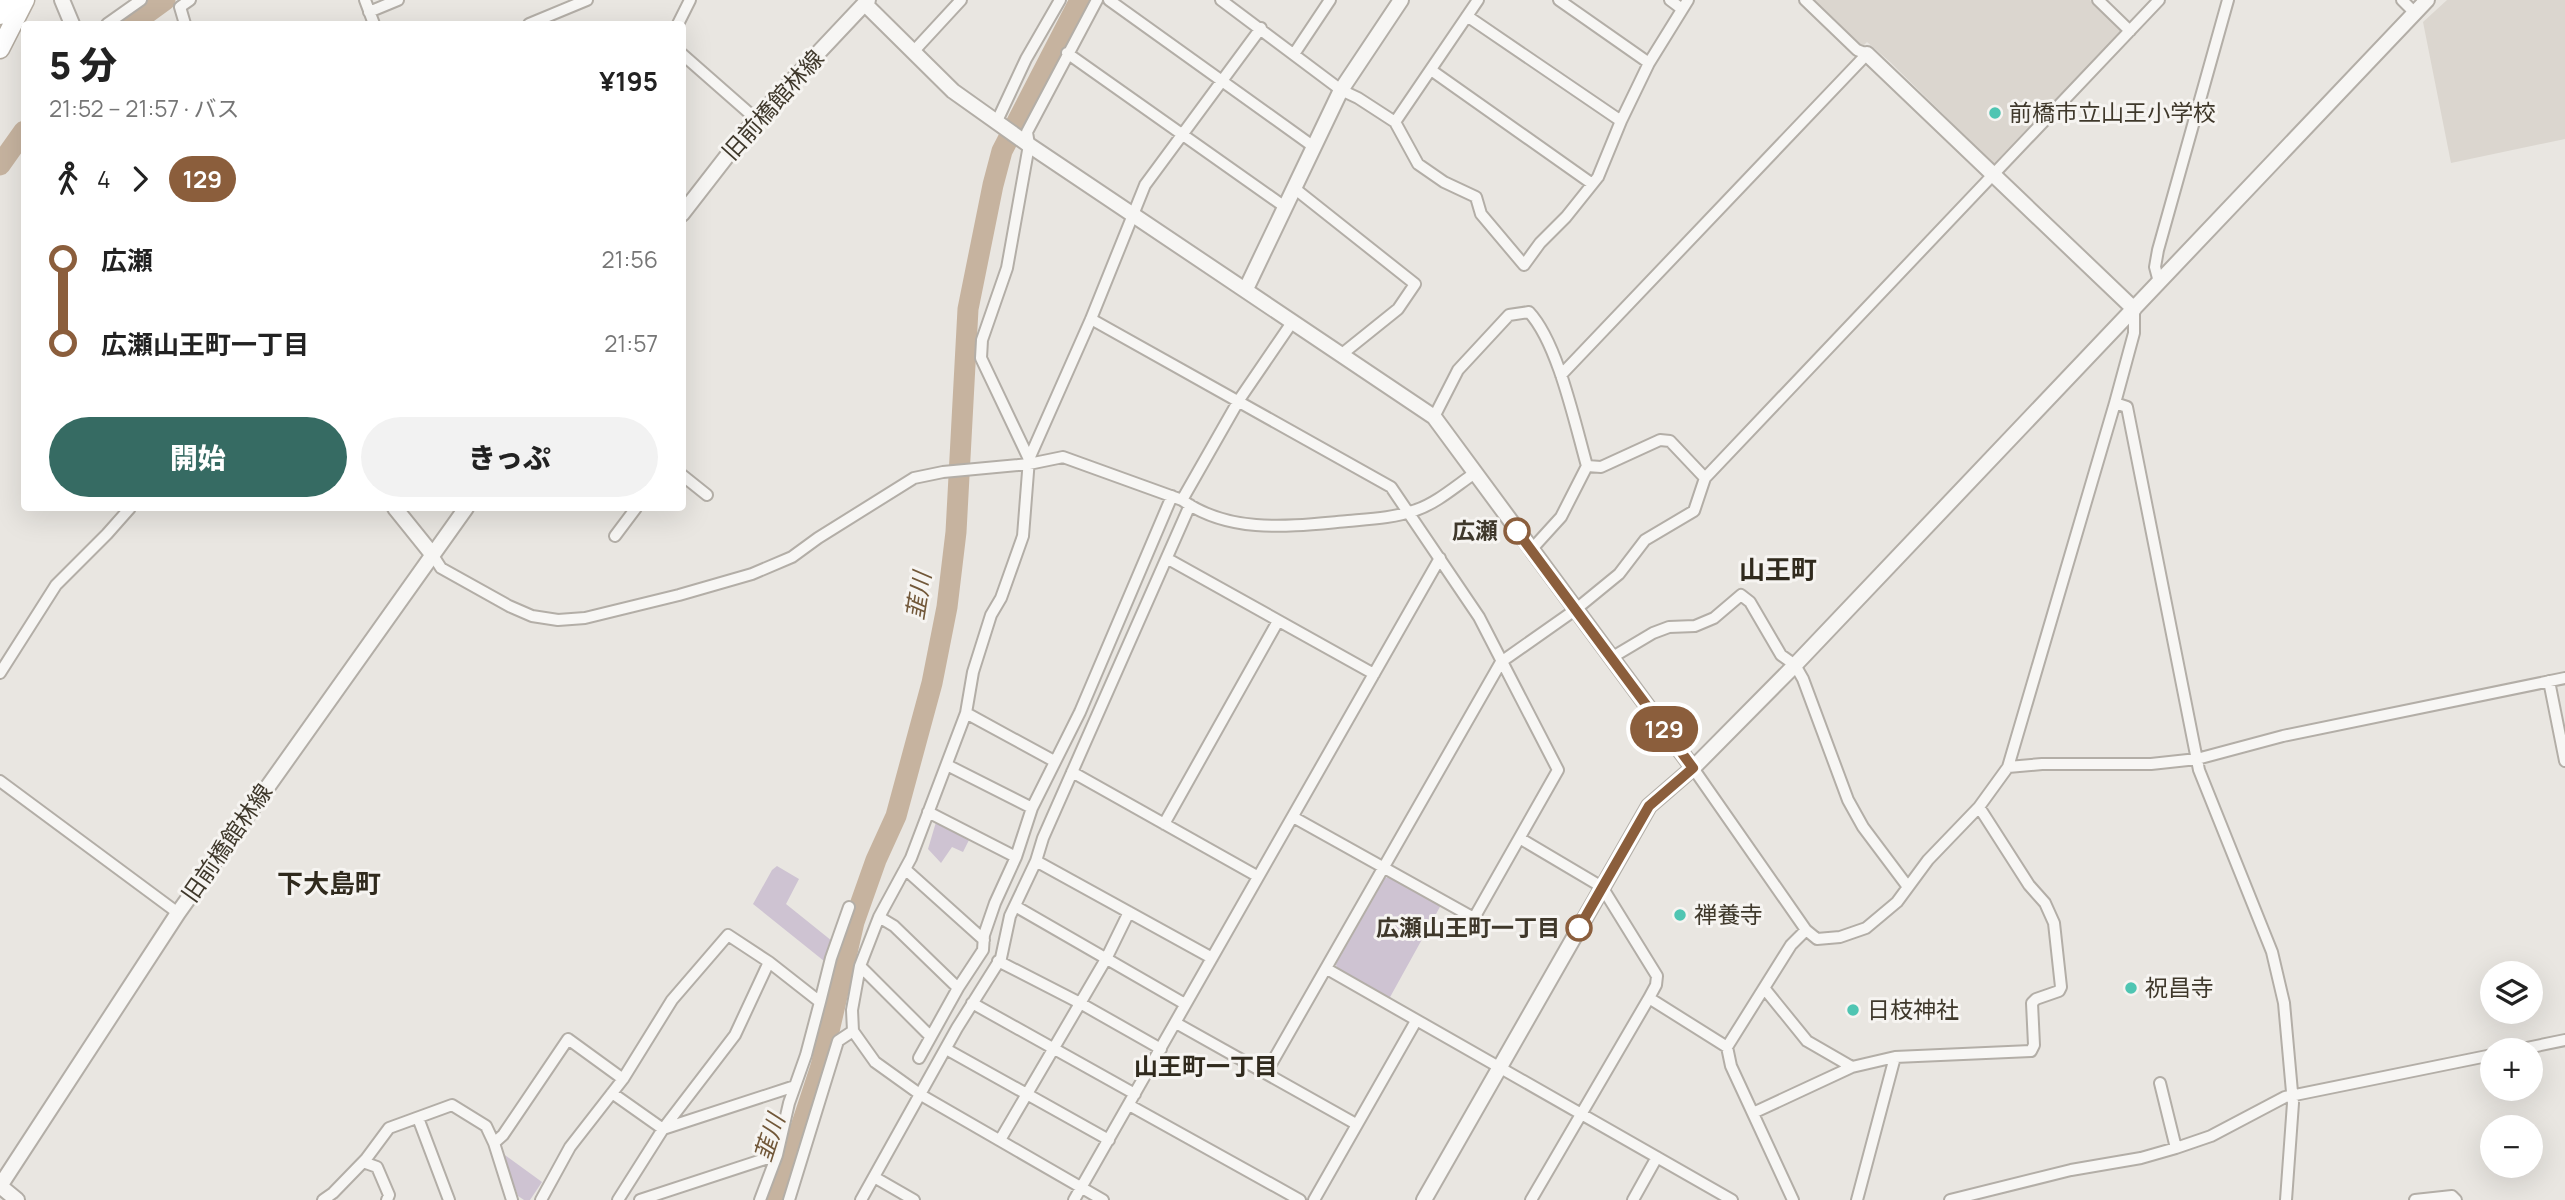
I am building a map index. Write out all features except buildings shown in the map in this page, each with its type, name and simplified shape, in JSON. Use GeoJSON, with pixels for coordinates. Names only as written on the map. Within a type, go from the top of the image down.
{"type":"FeatureCollection","features":[{"type":"Feature","properties":{"kind":"main road"},"geometry":{"type":"LineString","coordinates":[[0,15],[8,0]]}},
{"type":"Feature","properties":{"kind":"main road"},"geometry":{"type":"LineString","coordinates":[[0,49],[25,0]]}},
{"type":"Feature","properties":{"kind":"street"},"geometry":{"type":"LineString","coordinates":[[62,0],[71,21]]}},
{"type":"Feature","properties":{"kind":"street"},"geometry":{"type":"LineString","coordinates":[[111,21],[141,0]]}},
{"type":"Feature","properties":{"kind":"street"},"geometry":{"type":"LineString","coordinates":[[184,21],[180,7],[190,0]]}},
{"type":"Feature","properties":{"kind":"street"},"geometry":{"type":"LineString","coordinates":[[365,0],[373,21]]}},
{"type":"Feature","properties":{"kind":"street"},"geometry":{"type":"LineString","coordinates":[[369,12],[398,0]]}},
{"type":"Feature","properties":{"kind":"street"},"geometry":{"type":"LineString","coordinates":[[553,0],[558,13]]}},
{"type":"Feature","properties":{"kind":"street"},"geometry":{"type":"LineString","coordinates":[[537,21],[587,0]]}},
{"type":"Feature","properties":{"kind":"street"},"geometry":{"type":"LineString","coordinates":[[680,21],[690,0]]}},
{"type":"Feature","properties":{"kind":"street"},"geometry":{"type":"LineString","coordinates":[[913,52],[961,0]]}},
{"type":"Feature","properties":{"kind":"street"},"geometry":{"type":"LineString","coordinates":[[999,122],[1026,59],[1060,0]]}},
{"type":"Feature","properties":{"kind":"street"},"geometry":{"type":"LineString","coordinates":[[1029,461],[981,358],[982,340],[1007,268],[1024,140],[1097,0]]}},
{"type":"Feature","properties":{"kind":"street"},"geometry":{"type":"LineString","coordinates":[[1109,0],[1314,147]]}},
{"type":"Feature","properties":{"kind":"street"},"geometry":{"type":"LineString","coordinates":[[1221,0],[1341,90],[1395,122],[1418,164],[1444,182],[1476,197],[1481,214],[1524,265],[1598,177],[1620,121],[1649,63],[1685,4],[1670,0]]}},
{"type":"Feature","properties":{"kind":"street"},"geometry":{"type":"LineString","coordinates":[[1294,54],[1329,0]]}},
{"type":"Feature","properties":{"kind":"street"},"geometry":{"type":"LineString","coordinates":[[1246,289],[1341,90],[1401,0]]}},
{"type":"Feature","properties":{"kind":"street"},"geometry":{"type":"LineString","coordinates":[[1395,122],[1478,0]]}},
{"type":"Feature","properties":{"kind":"street"},"geometry":{"type":"LineString","coordinates":[[1559,0],[1649,63]]}},
{"type":"Feature","properties":{"kind":"street"},"geometry":{"type":"LineString","coordinates":[[866,2],[953,90],[1434,418],[1693,768],[1806,930],[1817,939],[1840,937],[1866,928],[1897,902],[1928,860],[1979,807],[2008,767],[2115,403],[2134,333],[2134,309],[1867,54],[1857,50],[1805,0]]}},
{"type":"Feature","properties":{"kind":"street"},"geometry":{"type":"LineString","coordinates":[[2098,0],[2130,31]]}},
{"type":"Feature","properties":{"kind":"street"},"geometry":{"type":"LineString","coordinates":[[1265,1073],[1501,662],[1575,610],[1619,574],[1645,540],[1694,511],[1705,478],[2159,0]]}},
{"type":"Feature","properties":{"kind":"street"},"geometry":{"type":"LineString","coordinates":[[2159,282],[2155,267],[2158,250],[2228,0]]}},
{"type":"Feature","properties":{"kind":"street"},"geometry":{"type":"LineString","coordinates":[[2402,0],[2415,13]]}},
{"type":"Feature","properties":{"kind":"street"},"geometry":{"type":"LineString","coordinates":[[1424,1200],[1649,806],[1693,768],[1795,665],[2427,0]]}},
{"type":"Feature","properties":{"kind":"street","name":"旧前橋館林線"},"geometry":{"type":"LineString","coordinates":[[686,209],[756,119],[866,2]]}},
{"type":"Feature","properties":{"kind":"street"},"geometry":{"type":"LineString","coordinates":[[1467,16],[1620,121]]}},
{"type":"Feature","properties":{"kind":"street"},"geometry":{"type":"LineString","coordinates":[[1103,1200],[921,1095],[875,1062],[853,1031],[852,1010],[860,967],[879,917],[905,869],[966,713],[973,672],[991,615],[1001,598],[1023,536],[1029,461],[1091,319],[1145,185],[1261,28]]}},
{"type":"Feature","properties":{"kind":"street"},"geometry":{"type":"LineString","coordinates":[[1067,53],[1285,207]]}},
{"type":"Feature","properties":{"kind":"street"},"geometry":{"type":"LineString","coordinates":[[1561,375],[1867,54]]}},
{"type":"Feature","properties":{"kind":"street"},"geometry":{"type":"LineString","coordinates":[[686,58],[756,119]]}},
{"type":"Feature","properties":{"kind":"street"},"geometry":{"type":"LineString","coordinates":[[1431,70],[1591,183]]}},
{"type":"Feature","properties":{"kind":"street"},"geometry":{"type":"LineString","coordinates":[[1294,188],[1415,284],[1398,309],[1342,354]]}},
{"type":"Feature","properties":{"kind":"street"},"geometry":{"type":"LineString","coordinates":[[1434,418],[1458,370],[1508,315],[1529,312],[1539,322],[1561,375],[1587,466],[1561,517],[1531,550]]}},
{"type":"Feature","properties":{"kind":"street"},"geometry":{"type":"LineString","coordinates":[[1091,319],[1391,486],[1479,617],[1558,770],[1474,918],[1293,817]]}},
{"type":"Feature","properties":{"kind":"street"},"geometry":{"type":"LineString","coordinates":[[919,1058],[958,988],[983,950],[995,903],[1016,858],[1032,808],[1182,500],[1239,400],[1293,321]]}},
{"type":"Feature","properties":{"kind":"street"},"geometry":{"type":"LineString","coordinates":[[2115,403],[2126,407],[2197,759],[2272,952],[2284,1003],[2292,1096],[2286,1200]]}},
{"type":"Feature","properties":{"kind":"street"},"geometry":{"type":"LineString","coordinates":[[1587,466],[1601,467],[1660,440],[1670,441],[1705,478]]}},
{"type":"Feature","properties":{"kind":"street"},"geometry":{"type":"LineString","coordinates":[[397,511],[441,568],[498,601],[533,616],[558,620],[585,618],[752,574],[792,557],[914,478],[946,472],[1063,457],[1182,500],[1231,521],[1265,527],[1396,516],[1420,509],[1475,472]]}},
{"type":"Feature","properties":{"kind":"street"},"geometry":{"type":"LineString","coordinates":[[686,478],[707,495]]}},
{"type":"Feature","properties":{"kind":"street"},"geometry":{"type":"LineString","coordinates":[[861,1200],[998,961],[1015,906],[1036,861],[1043,838],[1168,559],[1182,500]]}},
{"type":"Feature","properties":{"kind":"street"},"geometry":{"type":"LineString","coordinates":[[0,673],[56,585],[127,511]]}},
{"type":"Feature","properties":{"kind":"street","name":"旧前橋館林線"},"geometry":{"type":"LineString","coordinates":[[0,1186],[178,913],[464,511]]}},
{"type":"Feature","properties":{"kind":"street"},"geometry":{"type":"LineString","coordinates":[[615,536],[634,511]]}},
{"type":"Feature","properties":{"kind":"street"},"geometry":{"type":"LineString","coordinates":[[1074,1200],[1440,558]]}},
{"type":"Feature","properties":{"kind":"street"},"geometry":{"type":"LineString","coordinates":[[1168,559],[1374,674]]}},
{"type":"Feature","properties":{"kind":"street"},"geometry":{"type":"LineString","coordinates":[[1611,658],[1668,627],[1695,626],[1713,618],[1741,595],[1750,602],[1781,655],[1795,665],[1803,679],[1848,800],[1863,827],[1909,887]]}},
{"type":"Feature","properties":{"kind":"street"},"geometry":{"type":"LineString","coordinates":[[1164,824],[1278,621]]}},
{"type":"Feature","properties":{"kind":"street"},"geometry":{"type":"LineString","coordinates":[[2008,767],[2042,764],[2151,764],[2197,759],[2283,736],[2565,678]]}},
{"type":"Feature","properties":{"kind":"street"},"geometry":{"type":"LineString","coordinates":[[2549,681],[2565,761]]}},
{"type":"Feature","properties":{"kind":"street"},"geometry":{"type":"LineString","coordinates":[[966,713],[1054,761]]}},
{"type":"Feature","properties":{"kind":"street"},"geometry":{"type":"LineString","coordinates":[[947,765],[1032,808]]}},
{"type":"Feature","properties":{"kind":"street"},"geometry":{"type":"LineString","coordinates":[[1072,772],[1257,876]]}},
{"type":"Feature","properties":{"kind":"street"},"geometry":{"type":"LineString","coordinates":[[0,781],[178,913]]}},
{"type":"Feature","properties":{"kind":"street"},"geometry":{"type":"LineString","coordinates":[[1753,1114],[1852,1067],[1895,1057],[2031,1051],[2034,1045],[2032,1003],[2059,991],[2061,987],[2054,923],[2045,903],[2029,885],[1979,807]]}},
{"type":"Feature","properties":{"kind":"street"},"geometry":{"type":"LineString","coordinates":[[928,812],[1016,858]]}},
{"type":"Feature","properties":{"kind":"street"},"geometry":{"type":"LineString","coordinates":[[1521,839],[1602,887],[1657,976],[1656,985],[1649,998],[1531,1200]]}},
{"type":"Feature","properties":{"kind":"street"},"geometry":{"type":"LineString","coordinates":[[1036,861],[1212,958]]}},
{"type":"Feature","properties":{"kind":"street"},"geometry":{"type":"LineString","coordinates":[[905,869],[984,940]]}},
{"type":"Feature","properties":{"kind":"street"},"geometry":{"type":"LineString","coordinates":[[1015,906],[1185,1004]]}},
{"type":"Feature","properties":{"kind":"street"},"geometry":{"type":"LineString","coordinates":[[760,1200],[777,1156],[831,958],[849,907]]}},
{"type":"Feature","properties":{"kind":"street"},"geometry":{"type":"LineString","coordinates":[[1000,1140],[1106,959],[1129,912]]}},
{"type":"Feature","properties":{"kind":"street"},"geometry":{"type":"LineString","coordinates":[[879,917],[894,926],[958,988]]}},
{"type":"Feature","properties":{"kind":"street"},"geometry":{"type":"LineString","coordinates":[[1793,1200],[1731,1066],[1727,1047],[1791,945],[1806,930]]}},
{"type":"Feature","properties":{"kind":"street"},"geometry":{"type":"LineString","coordinates":[[541,1200],[570,1147],[622,1079],[672,1000],[728,935],[769,962],[820,1002]]}},
{"type":"Feature","properties":{"kind":"street"},"geometry":{"type":"LineString","coordinates":[[998,961],[1161,1049]]}},
{"type":"Feature","properties":{"kind":"street"},"geometry":{"type":"LineString","coordinates":[[618,1200],[663,1129],[735,1035],[769,962]]}},
{"type":"Feature","properties":{"kind":"street"},"geometry":{"type":"LineString","coordinates":[[860,967],[930,1036]]}},
{"type":"Feature","properties":{"kind":"street"},"geometry":{"type":"LineString","coordinates":[[1327,969],[1732,1200]]}},
{"type":"Feature","properties":{"kind":"street"},"geometry":{"type":"LineString","coordinates":[[1764,988],[1807,1041],[1852,1067]]}},
{"type":"Feature","properties":{"kind":"street"},"geometry":{"type":"LineString","coordinates":[[1649,998],[1727,1047]]}},
{"type":"Feature","properties":{"kind":"street"},"geometry":{"type":"LineString","coordinates":[[972,1003],[1135,1094]]}},
{"type":"Feature","properties":{"kind":"street"},"geometry":{"type":"LineString","coordinates":[[1314,1200],[1416,1021]]}},
{"type":"Feature","properties":{"kind":"street"},"geometry":{"type":"LineString","coordinates":[[1176,1023],[1356,1124]]}},
{"type":"Feature","properties":{"kind":"street"},"geometry":{"type":"LineString","coordinates":[[789,1200],[838,1041],[853,1031]]}},
{"type":"Feature","properties":{"kind":"street"},"geometry":{"type":"LineString","coordinates":[[494,1143],[503,1135],[568,1039],[622,1079]]}},
{"type":"Feature","properties":{"kind":"street"},"geometry":{"type":"LineString","coordinates":[[2543,1045],[2565,1040]]}},
{"type":"Feature","properties":{"kind":"street"},"geometry":{"type":"LineString","coordinates":[[946,1049],[1109,1140]]}},
{"type":"Feature","properties":{"kind":"street"},"geometry":{"type":"LineString","coordinates":[[1857,1200],[1895,1057]]}},
{"type":"Feature","properties":{"kind":"street"},"geometry":{"type":"LineString","coordinates":[[1951,1200],[1980,1196],[2071,1170],[2141,1158],[2176,1148],[2211,1136],[2292,1096],[2480,1057]]}},
{"type":"Feature","properties":{"kind":"street"},"geometry":{"type":"LineString","coordinates":[[2160,1083],[2176,1148]]}},
{"type":"Feature","properties":{"kind":"street"},"geometry":{"type":"LineString","coordinates":[[663,1129],[795,1086]]}},
{"type":"Feature","properties":{"kind":"street"},"geometry":{"type":"LineString","coordinates":[[612,1093],[663,1129]]}},
{"type":"Feature","properties":{"kind":"street"},"geometry":{"type":"LineString","coordinates":[[323,1200],[363,1162],[389,1128],[452,1105],[486,1126],[512,1200]]}},
{"type":"Feature","properties":{"kind":"street"},"geometry":{"type":"LineString","coordinates":[[1129,1105],[1300,1200]]}},
{"type":"Feature","properties":{"kind":"street"},"geometry":{"type":"LineString","coordinates":[[418,1118],[449,1200]]}},
{"type":"Feature","properties":{"kind":"street"},"geometry":{"type":"LineString","coordinates":[[640,1200],[777,1156]]}},
{"type":"Feature","properties":{"kind":"street"},"geometry":{"type":"LineString","coordinates":[[1633,1200],[1657,1157]]}},
{"type":"Feature","properties":{"kind":"street"},"geometry":{"type":"LineString","coordinates":[[363,1162],[377,1167],[388,1195],[387,1200]]}},
{"type":"Feature","properties":{"kind":"street"},"geometry":{"type":"LineString","coordinates":[[874,1177],[914,1200]]}},
{"type":"Feature","properties":{"kind":"street"},"geometry":{"type":"LineString","coordinates":[[0,1186],[17,1200]]}},
{"type":"Feature","properties":{"kind":"street"},"geometry":{"type":"LineString","coordinates":[[2415,1200],[2452,1196],[2456,1200]]}},
{"type":"Feature","properties":{"kind":"shaded area","name":"前橋市立山王小学校"},"geometry":{"type":"Polygon","coordinates":[[[1813,0],[2090,0],[2123,33],[1996,166],[1889,61],[1867,42],[1862,47],[1813,0]]]}},
{"type":"Feature","properties":{"kind":"shaded area"},"geometry":{"type":"Polygon","coordinates":[[[2447,0],[2565,0],[2565,139],[2451,163],[2423,22],[2447,0]]]}},
{"type":"Feature","properties":{"kind":"shaded area"},"geometry":{"type":"Polygon","coordinates":[[[940,821],[970,838],[963,852],[952,847],[941,863],[928,849],[936,822],[940,821]]]}},
{"type":"Feature","properties":{"kind":"shaded area"},"geometry":{"type":"Polygon","coordinates":[[[777,866],[799,879],[786,904],[832,941],[824,961],[753,904],[777,866]]]}},
{"type":"Feature","properties":{"kind":"shaded area"},"geometry":{"type":"Polygon","coordinates":[[[1392,876],[1441,905],[1389,999],[1337,969],[1336,964],[1385,878],[1392,876]]]}},
{"type":"Feature","properties":{"kind":"shaded area"},"geometry":{"type":"Polygon","coordinates":[[[502,1153],[542,1182],[530,1200],[518,1196],[502,1153]]]}},
{"type":"Feature","properties":{"kind":"waterway"},"geometry":{"type":"LineString","coordinates":[[136,21],[165,0]]}},
{"type":"Feature","properties":{"kind":"waterway","name":"韮川"},"geometry":{"type":"LineString","coordinates":[[777,1200],[821,1066],[854,922],[876,860],[896,816],[932,683],[947,607],[956,532],[968,309],[993,185],[1002,151],[1080,0]]}},
{"type":"Feature","properties":{"kind":"waterway"},"geometry":{"type":"LineString","coordinates":[[0,165],[21,135]]}},
{"type":"Feature","properties":{"kind":"bus line","name":"129"},"geometry":{"type":"LineString","coordinates":[[1517,531],[1693,768],[1649,806],[1579,928]]}},
{"type":"Feature","properties":{"kind":"place","name":"前橋市立山王小学校"},"geometry":{"type":"Point","coordinates":[1995,113]}},
{"type":"Feature","properties":{"kind":"place","name":"広瀬"},"geometry":{"type":"Point","coordinates":[1517,531]}},
{"type":"Feature","properties":{"kind":"place","name":"禅養寺"},"geometry":{"type":"Point","coordinates":[1680,915]}},
{"type":"Feature","properties":{"kind":"place","name":"広瀬山王町一丁目"},"geometry":{"type":"Point","coordinates":[1579,928]}},
{"type":"Feature","properties":{"kind":"place","name":"祝昌寺"},"geometry":{"type":"Point","coordinates":[2131,988]}},
{"type":"Feature","properties":{"kind":"place","name":"日枝神社"},"geometry":{"type":"Point","coordinates":[1853,1010]}},
{"type":"Feature","properties":{"kind":"district","name":"山王町"},"geometry":{"type":"Point","coordinates":[1778,570]}},
{"type":"Feature","properties":{"kind":"district","name":"下大島町"},"geometry":{"type":"Point","coordinates":[329,884]}},
{"type":"Feature","properties":{"kind":"district","name":"山王町一丁目"},"geometry":{"type":"Point","coordinates":[1206,1067]}}]}
